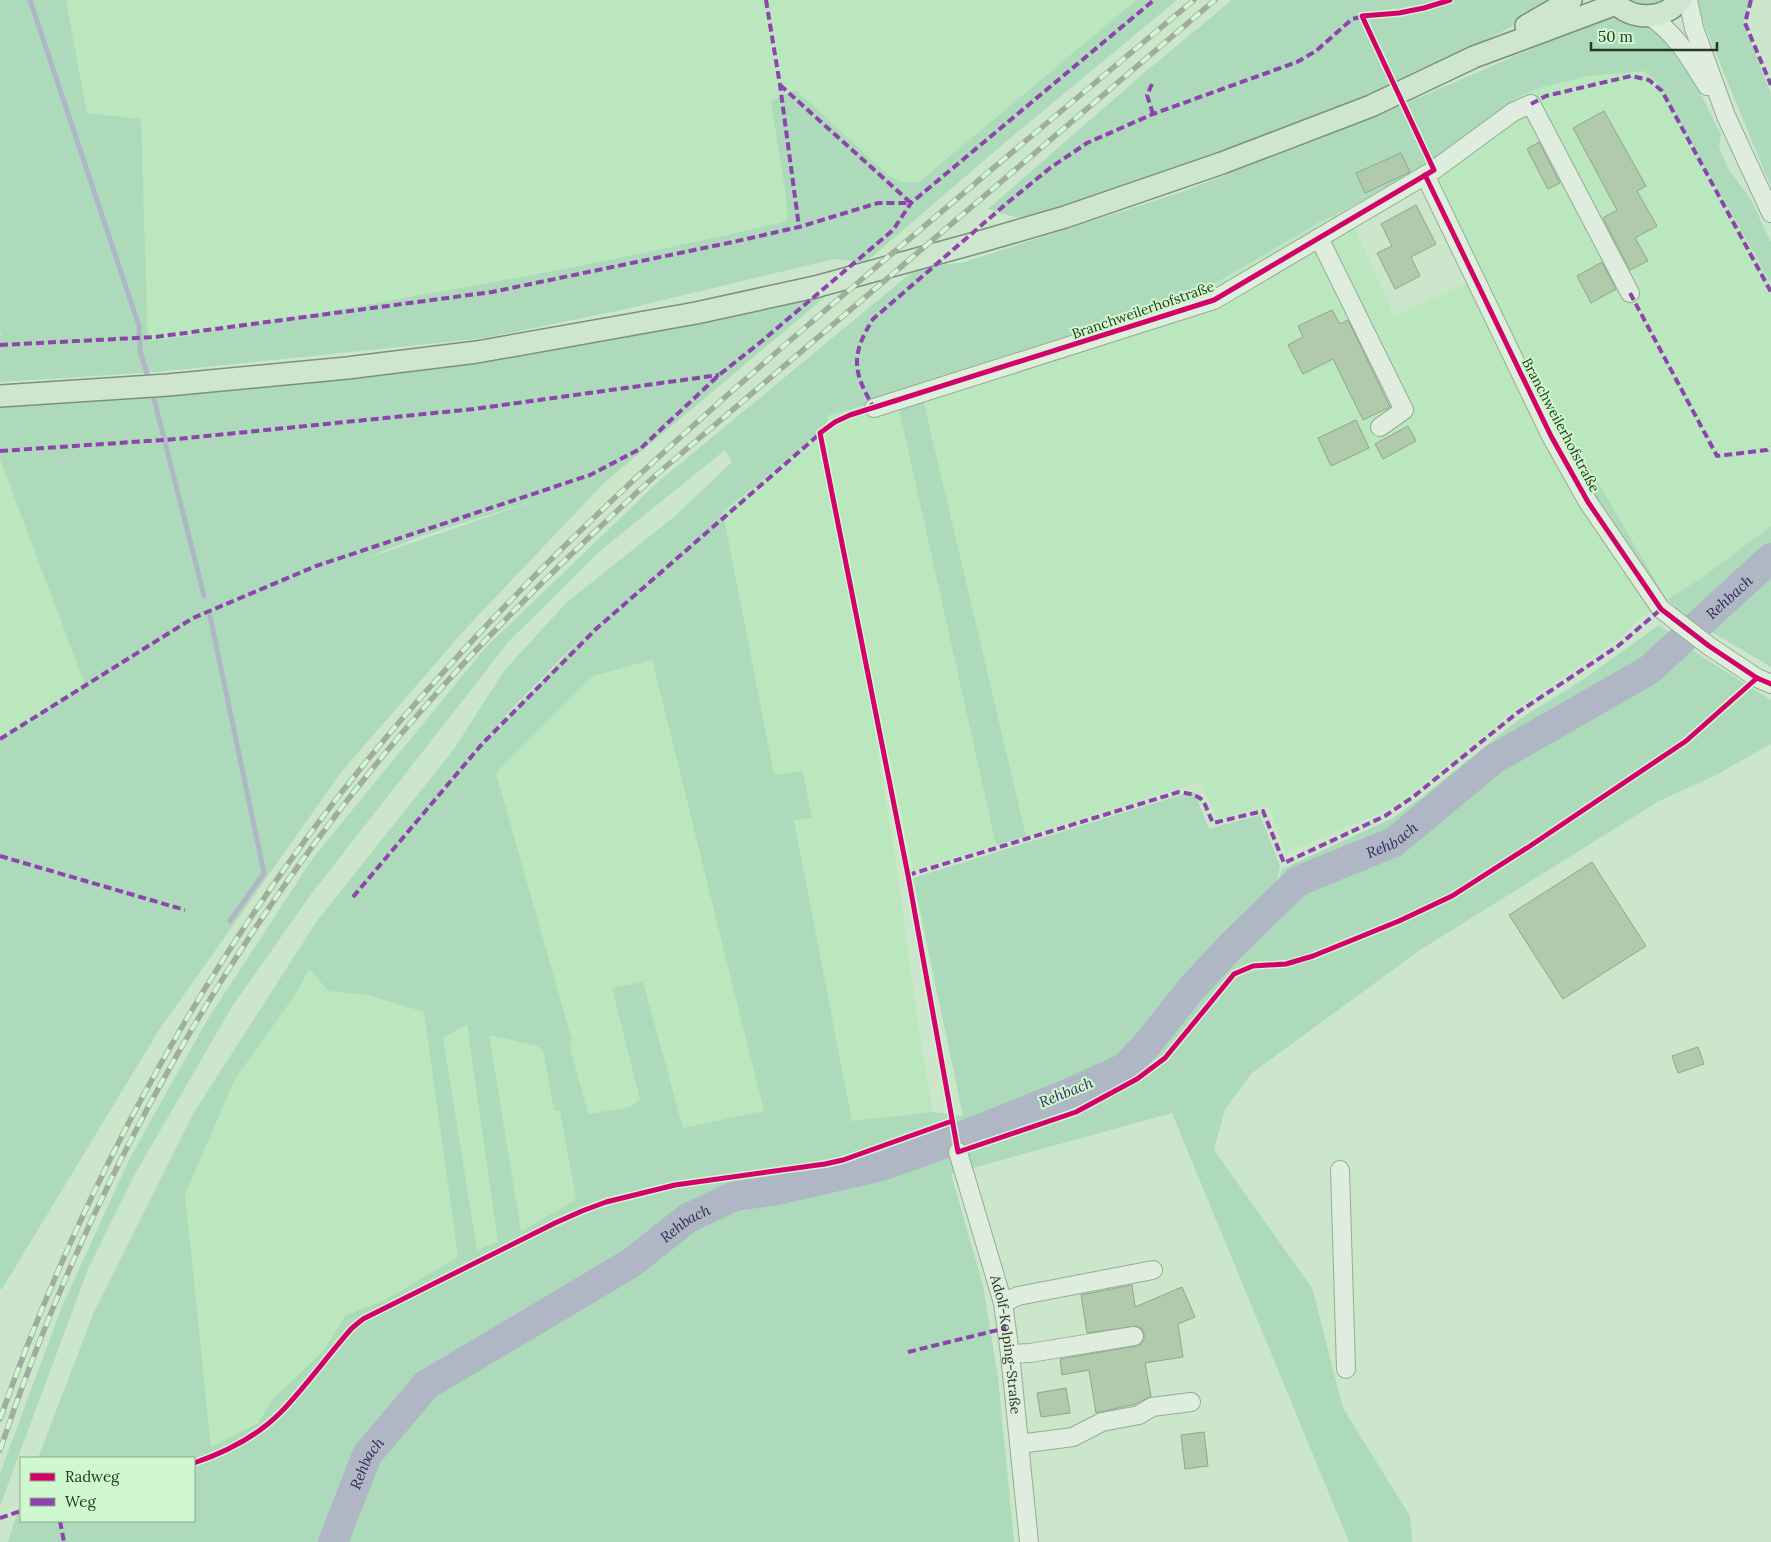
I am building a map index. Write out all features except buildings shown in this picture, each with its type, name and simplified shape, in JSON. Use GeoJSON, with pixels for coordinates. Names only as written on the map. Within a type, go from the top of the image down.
{"type":"FeatureCollection","features":[{"type":"Feature","properties":{"kind":"main road"},"geometry":{"type":"LineString","coordinates":[[1474,57],[1571,0]]}},
{"type":"Feature","properties":{"kind":"main road"},"geometry":{"type":"LineString","coordinates":[[0,396],[178,384],[347,368],[468,353],[696,313],[815,287],[1065,217],[1222,163],[1371,106],[1474,57],[1614,2],[1623,10],[1636,15],[1649,16],[1666,12],[1681,0]]}},
{"type":"Feature","properties":{"kind":"street"},"geometry":{"type":"LineString","coordinates":[[1688,0],[1694,28],[1726,116],[1771,213]]}},
{"type":"Feature","properties":{"kind":"street"},"geometry":{"type":"LineString","coordinates":[[1649,16],[1664,26],[1674,36],[1726,116]]}},
{"type":"Feature","properties":{"kind":"street","name":"Branchweilerhofstraße"},"geometry":{"type":"LineString","coordinates":[[874,408],[1214,300],[1425,175],[1513,112],[1531,104],[1630,293]]}},
{"type":"Feature","properties":{"kind":"street","name":"Branchweilerhofstraße"},"geometry":{"type":"LineString","coordinates":[[1425,175],[1551,436],[1588,502],[1661,609],[1709,646],[1757,678],[1771,684]]}},
{"type":"Feature","properties":{"kind":"street"},"geometry":{"type":"LineString","coordinates":[[1319,238],[1404,410],[1380,427]]}},
{"type":"Feature","properties":{"kind":"street","name":"Adolf-Kolping-Straße"},"geometry":{"type":"LineString","coordinates":[[958,1152],[1003,1304],[1010,1354],[1029,1542]]}},
{"type":"Feature","properties":{"kind":"street"},"geometry":{"type":"LineString","coordinates":[[1340,1170],[1346,1369]]}},
{"type":"Feature","properties":{"kind":"street"},"geometry":{"type":"LineString","coordinates":[[1003,1304],[1018,1296],[1153,1270]]}},
{"type":"Feature","properties":{"kind":"street"},"geometry":{"type":"LineString","coordinates":[[1010,1354],[1030,1353],[1134,1336]]}},
{"type":"Feature","properties":{"kind":"street"},"geometry":{"type":"LineString","coordinates":[[1018,1444],[1073,1437],[1102,1422],[1139,1415],[1152,1407],[1191,1402]]}},
{"type":"Feature","properties":{"kind":"path"},"geometry":{"type":"LineString","coordinates":[[1383,60],[1414,130]]}},
{"type":"Feature","properties":{"kind":"green space"},"geometry":{"type":"Polygon","coordinates":[[[0,0],[66,0],[87,113],[141,119],[148,341],[412,297],[563,269],[787,221],[786,196],[771,101],[796,90],[889,176],[902,182],[919,182],[1136,0],[1177,0],[1009,139],[865,263],[834,259],[626,309],[485,338],[157,372],[0,382],[0,335],[2,335],[0,331],[0,0]]]}},
{"type":"Feature","properties":{"kind":"green space"},"geometry":{"type":"Polygon","coordinates":[[[66,0],[1136,0],[919,182],[902,182],[889,176],[796,90],[786,196],[787,221],[693,243],[458,288],[148,341],[141,120],[87,113],[66,0]]]}},
{"type":"Feature","properties":{"kind":"green space"},"geometry":{"type":"Polygon","coordinates":[[[1232,0],[1561,0],[1434,68],[1205,158],[1040,214],[1015,217],[988,209],[1144,73],[1232,0]]]}},
{"type":"Feature","properties":{"kind":"green space"},"geometry":{"type":"Polygon","coordinates":[[[1629,0],[1666,0],[1648,5],[1634,3],[1629,0]]]}},
{"type":"Feature","properties":{"kind":"green space"},"geometry":{"type":"Polygon","coordinates":[[[1694,0],[1750,0],[1744,19],[1745,28],[1771,94],[1771,187],[1694,0]]]}},
{"type":"Feature","properties":{"kind":"green space"},"geometry":{"type":"Polygon","coordinates":[[[1610,18],[1620,18],[1649,26],[1677,48],[1721,134],[1719,147],[1729,170],[1750,198],[1771,242],[1771,283],[1658,83],[1644,71],[1589,76],[1542,87],[1516,98],[1426,164],[1347,209],[1318,223],[1178,305],[921,391],[1026,836],[996,845],[896,396],[827,416],[828,425],[723,512],[774,775],[803,771],[812,818],[794,820],[852,1121],[933,1112],[963,1116],[913,878],[1194,791],[1209,829],[1260,815],[1280,866],[1274,893],[1282,869],[1393,818],[1518,720],[1584,679],[1659,625],[1701,656],[1771,700],[1771,744],[1716,775],[1659,801],[1420,950],[1252,1073],[1225,1109],[1214,1150],[1312,1288],[1343,1408],[1410,1516],[1412,1542],[1349,1542],[1172,1113],[951,1174],[983,1286],[998,1378],[1014,1542],[8,1542],[20,1504],[20,1522],[195,1522],[195,1457],[38,1457],[94,1312],[193,1114],[317,921],[454,749],[504,671],[567,602],[675,516],[732,462],[725,450],[600,551],[510,640],[312,893],[233,1005],[135,1174],[88,1269],[0,1506],[0,1474],[63,1304],[131,1156],[206,1022],[313,858],[486,647],[658,482],[917,268],[965,262],[1182,192],[1379,115],[1582,27],[1610,18]],[[578,642],[507,714],[486,742],[578,642]],[[652,660],[593,676],[496,773],[572,1041],[569,1043],[588,1114],[630,1107],[640,1099],[612,988],[643,982],[683,1128],[764,1111],[652,660]],[[310,969],[293,998],[235,1079],[185,1194],[211,1447],[258,1423],[271,1401],[323,1351],[346,1315],[383,1301],[458,1257],[424,1012],[368,995],[328,991],[310,969]],[[467,1025],[443,1037],[477,1250],[498,1242],[467,1025]],[[489,1035],[521,1231],[576,1200],[560,1111],[554,1110],[543,1050],[537,1046],[489,1035]]]}},
{"type":"Feature","properties":{"kind":"green space"},"geometry":{"type":"Polygon","coordinates":[[[1644,71],[1658,83],[1771,283],[1771,526],[1703,577],[1668,600],[1529,366],[1575,497],[1652,611],[1640,618],[1623,636],[1510,713],[1415,791],[1389,809],[1286,853],[1268,806],[1218,819],[1200,782],[1026,836],[921,391],[1178,305],[1318,223],[1347,209],[1394,316],[1483,276],[1426,164],[1516,98],[1542,87],[1589,76],[1644,71]]]}},
{"type":"Feature","properties":{"kind":"green space"},"geometry":{"type":"Polygon","coordinates":[[[826,296],[604,483],[468,626],[342,771],[159,1030],[2,1289],[0,1289],[0,739],[85,685],[0,459],[0,404],[634,332],[826,296]],[[543,498],[421,536],[362,560],[543,498]]]}},
{"type":"Feature","properties":{"kind":"green space"},"geometry":{"type":"Polygon","coordinates":[[[1528,363],[1667,600],[1703,577],[1771,526],[1771,667],[1685,616],[1668,600],[1652,611],[1575,497],[1528,363]]]}},
{"type":"Feature","properties":{"kind":"green space"},"geometry":{"type":"Polygon","coordinates":[[[896,396],[996,845],[913,870],[855,597],[898,878],[918,1024],[933,1112],[852,1121],[794,820],[812,817],[804,772],[774,776],[723,511],[827,416],[896,396]]]}},
{"type":"Feature","properties":{"kind":"green space"},"geometry":{"type":"Polygon","coordinates":[[[0,459],[85,685],[0,739],[0,459]]]}},
{"type":"Feature","properties":{"kind":"green space"},"geometry":{"type":"Polygon","coordinates":[[[652,660],[765,1111],[683,1128],[643,982],[612,988],[640,1099],[630,1107],[588,1114],[496,773],[593,676],[652,660]]]}},
{"type":"Feature","properties":{"kind":"green space"},"geometry":{"type":"Polygon","coordinates":[[[311,968],[364,994],[424,1012],[458,1257],[383,1301],[346,1315],[323,1351],[271,1401],[258,1423],[211,1447],[185,1194],[235,1079],[293,998],[311,968]]]}},
{"type":"Feature","properties":{"kind":"green space"},"geometry":{"type":"Polygon","coordinates":[[[467,1025],[498,1242],[477,1250],[443,1036],[467,1025]]]}},
{"type":"Feature","properties":{"kind":"green space"},"geometry":{"type":"Polygon","coordinates":[[[489,1035],[537,1046],[543,1050],[554,1110],[560,1110],[576,1200],[520,1231],[489,1035]]]}},
{"type":"Feature","properties":{"kind":"waterway"},"geometry":{"type":"LineString","coordinates":[[30,0],[139,326],[140,351],[149,380]]}},
{"type":"Feature","properties":{"kind":"waterway"},"geometry":{"type":"LineString","coordinates":[[152,391],[204,596]]}},
{"type":"Feature","properties":{"kind":"waterway","name":"Rehbach"},"geometry":{"type":"LineString","coordinates":[[333,1542],[367,1455],[426,1385],[631,1263],[688,1218],[735,1196],[773,1191],[882,1166],[1070,1093],[1125,1068],[1149,1042],[1192,988],[1232,945],[1298,881],[1394,842],[1494,759],[1649,670],[1771,558]]}},
{"type":"Feature","properties":{"kind":"waterway"},"geometry":{"type":"LineString","coordinates":[[210,616],[264,873],[230,921]]}},
{"type":"Feature","properties":{"kind":"railway"},"geometry":{"type":"LineString","coordinates":[[0,1419],[37,1321],[79,1224],[125,1129],[176,1037],[231,947],[291,860],[354,776],[422,696],[525,585],[634,480],[803,329],[1194,0]]}},
{"type":"Feature","properties":{"kind":"railway"},"geometry":{"type":"LineString","coordinates":[[0,1450],[37,1349],[79,1249],[125,1151],[177,1055],[233,962],[294,872],[359,786],[428,703],[482,643],[656,475],[1215,0]]}},
{"type":"Feature","properties":{"kind":"marked path"},"geometry":{"type":"LineString","coordinates":[[766,0],[780,85],[799,227]]}},
{"type":"Feature","properties":{"kind":"marked path"},"geometry":{"type":"LineString","coordinates":[[0,739],[193,618],[316,566],[590,475],[640,449],[719,375],[893,230],[911,203],[1154,0]]}},
{"type":"Feature","properties":{"kind":"marked path"},"geometry":{"type":"LineString","coordinates":[[1751,0],[1745,23],[1771,85]]}},
{"type":"Feature","properties":{"kind":"marked path"},"geometry":{"type":"LineString","coordinates":[[872,409],[874,408],[858,374],[857,364],[860,343],[873,319],[1050,168],[1087,143],[1153,114],[1297,62],[1316,51],[1352,19],[1365,16]]}},
{"type":"Feature","properties":{"kind":"marked path"},"geometry":{"type":"LineString","coordinates":[[1531,104],[1546,96],[1631,76],[1649,80],[1662,91],[1771,292]]}},
{"type":"Feature","properties":{"kind":"marked path"},"geometry":{"type":"LineString","coordinates":[[1152,84],[1147,95],[1153,114]]}},
{"type":"Feature","properties":{"kind":"marked path"},"geometry":{"type":"LineString","coordinates":[[780,85],[911,203]]}},
{"type":"Feature","properties":{"kind":"marked path"},"geometry":{"type":"LineString","coordinates":[[0,345],[155,337],[492,292],[799,227],[878,203],[911,203]]}},
{"type":"Feature","properties":{"kind":"marked path"},"geometry":{"type":"LineString","coordinates":[[1630,293],[1717,456],[1767,450],[1771,447]]}},
{"type":"Feature","properties":{"kind":"marked path"},"geometry":{"type":"LineString","coordinates":[[0,451],[177,439],[474,409],[719,375]]}},
{"type":"Feature","properties":{"kind":"marked path"},"geometry":{"type":"LineString","coordinates":[[353,897],[482,744],[596,629],[823,431]]}},
{"type":"Feature","properties":{"kind":"marked path"},"geometry":{"type":"LineString","coordinates":[[908,875],[1179,792],[1195,795],[1202,800],[1213,823],[1263,811],[1284,863],[1385,816],[1413,797],[1517,713],[1618,646],[1661,609]]}},
{"type":"Feature","properties":{"kind":"marked path"},"geometry":{"type":"LineString","coordinates":[[0,856],[185,910]]}},
{"type":"Feature","properties":{"kind":"marked path"},"geometry":{"type":"LineString","coordinates":[[908,1352],[1006,1328]]}},
{"type":"Feature","properties":{"kind":"marked path"},"geometry":{"type":"LineString","coordinates":[[0,1518],[20,1511]]}},
{"type":"Feature","properties":{"kind":"marked path"},"geometry":{"type":"LineString","coordinates":[[60,1522],[64,1542]]}},
{"type":"Feature","properties":{"kind":"cycle path"},"geometry":{"type":"LineString","coordinates":[[1450,0],[1399,13],[1362,16],[1434,170],[1214,300],[850,415],[835,422],[820,433],[908,875],[958,1152],[1076,1112],[1137,1079],[1165,1058],[1234,974],[1253,966],[1286,964],[1313,956],[1399,921],[1452,896],[1686,741],[1757,678]]}},
{"type":"Feature","properties":{"kind":"cycle path"},"geometry":{"type":"LineString","coordinates":[[1425,175],[1551,436],[1588,502],[1661,609],[1709,646],[1757,678],[1771,684]]}},
{"type":"Feature","properties":{"kind":"cycle path"},"geometry":{"type":"LineString","coordinates":[[195,1463],[218,1454],[241,1442],[273,1420],[300,1391],[352,1328],[363,1319],[555,1223],[606,1202],[675,1185],[843,1160],[952,1121]]}}]}
